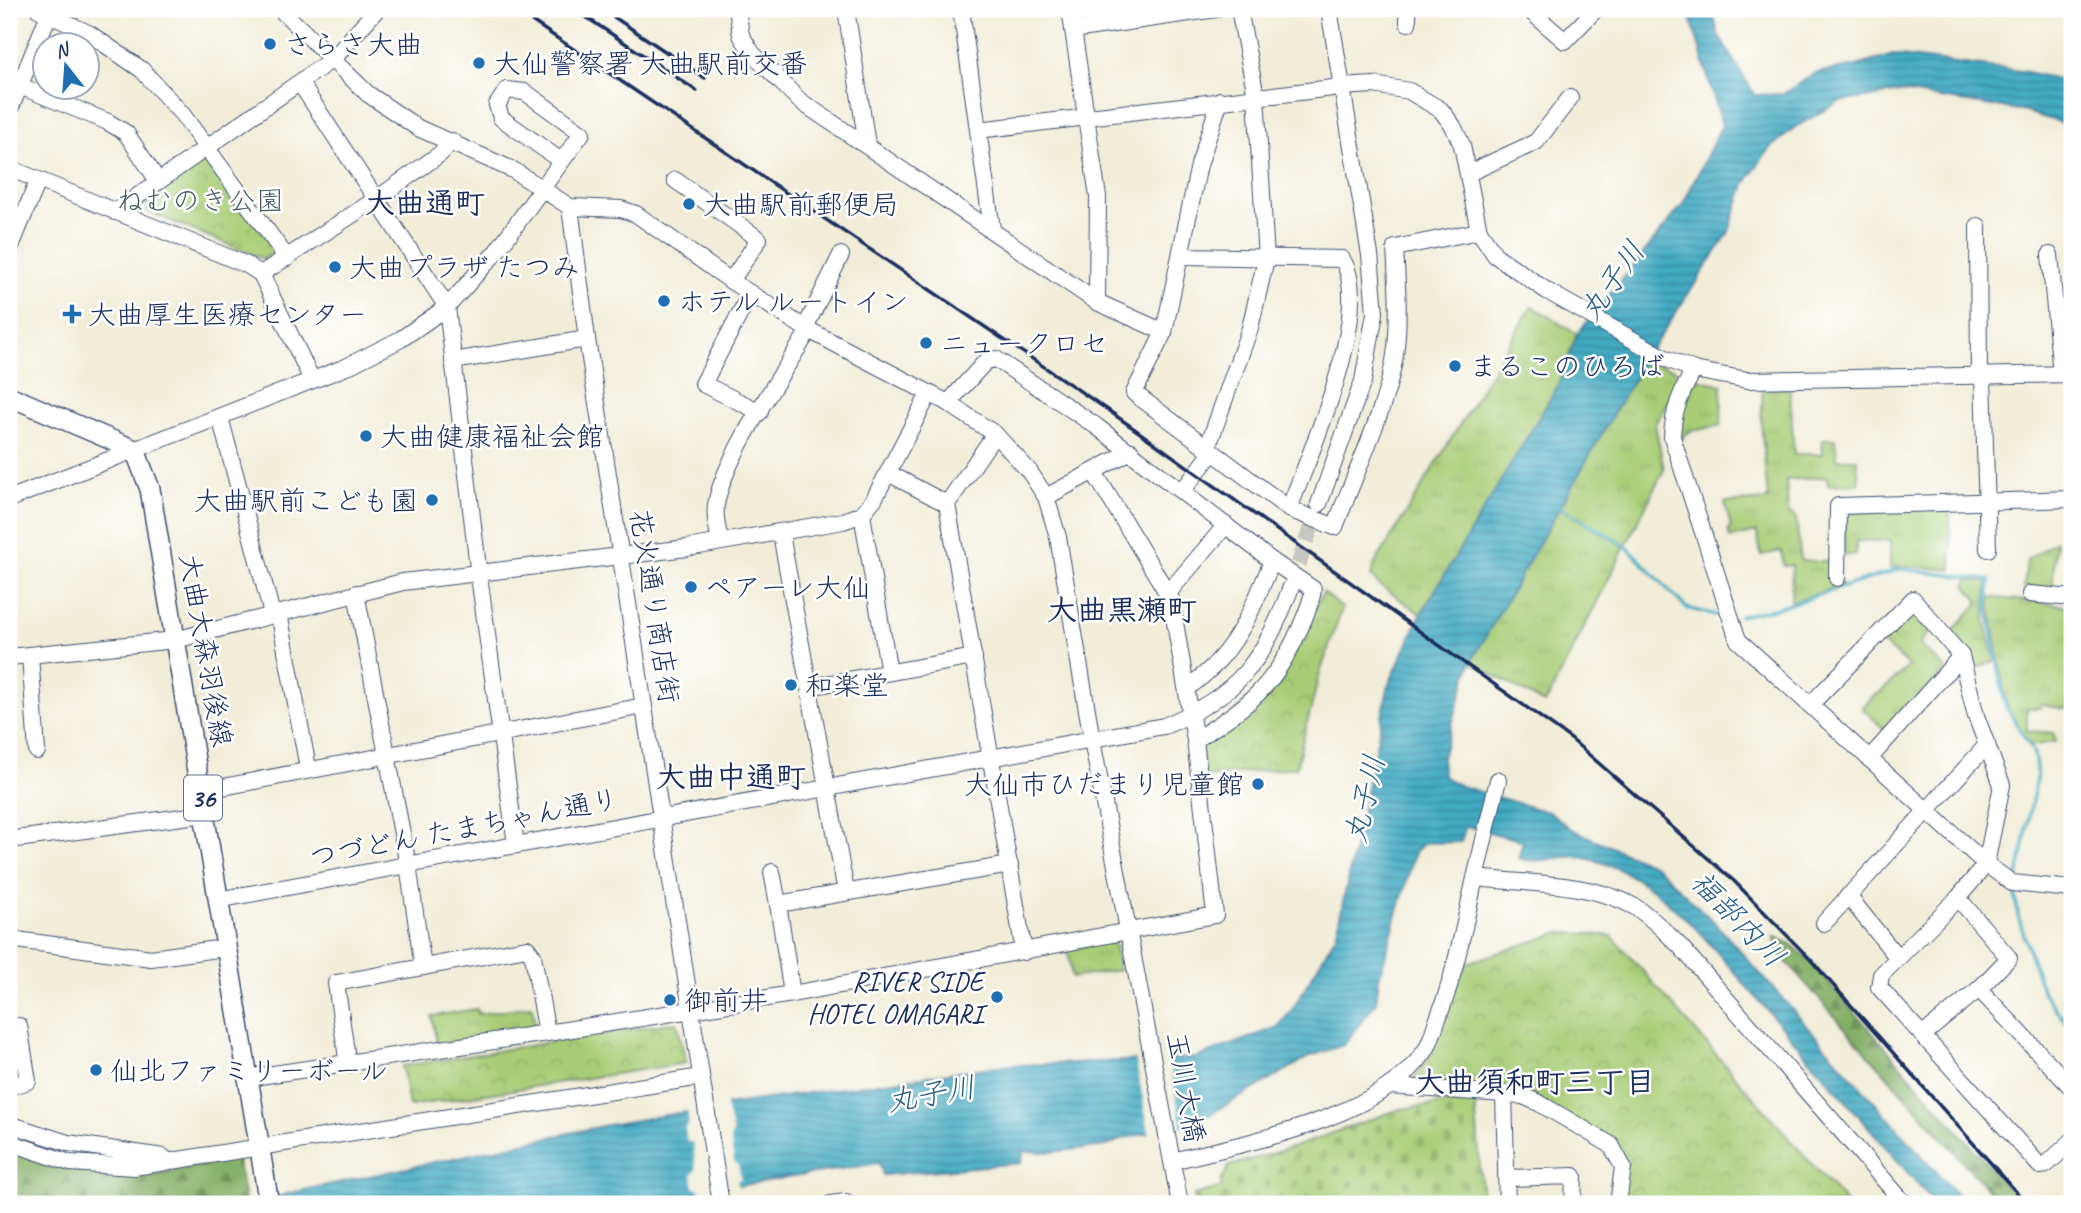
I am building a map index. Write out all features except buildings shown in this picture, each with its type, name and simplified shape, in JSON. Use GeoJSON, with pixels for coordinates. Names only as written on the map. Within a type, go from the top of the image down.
{"type":"FeatureCollection","features":[{"type":"Feature","properties":{"kind":"main road"},"geometry":{"type":"LineString","coordinates":[[9,396],[135,450]]}},
{"type":"Feature","properties":{"kind":"main road","name":"大曲大森羽後線"},"geometry":{"type":"LineString","coordinates":[[135,450],[150,489],[269,1204]]}},
{"type":"Feature","properties":{"kind":"street"},"geometry":{"type":"LineString","coordinates":[[280,9],[334,58],[368,94],[418,128],[452,141],[541,187],[570,207]]}},
{"type":"Feature","properties":{"kind":"street"},"geometry":{"type":"LineString","coordinates":[[115,212],[334,58],[377,9]]}},
{"type":"Feature","properties":{"kind":"street"},"geometry":{"type":"LineString","coordinates":[[737,9],[741,35],[752,52],[800,102],[1097,302],[1164,332]]}},
{"type":"Feature","properties":{"kind":"street"},"geometry":{"type":"LineString","coordinates":[[846,9],[867,145]]}},
{"type":"Feature","properties":{"kind":"street"},"geometry":{"type":"LineString","coordinates":[[961,9],[992,229]]}},
{"type":"Feature","properties":{"kind":"street"},"geometry":{"type":"LineString","coordinates":[[1070,9],[1098,197],[1097,302]]}},
{"type":"Feature","properties":{"kind":"street"},"geometry":{"type":"LineString","coordinates":[[1073,30],[1128,15],[1216,9]]}},
{"type":"Feature","properties":{"kind":"street"},"geometry":{"type":"LineString","coordinates":[[1183,491],[1209,451],[1250,328],[1266,259],[1256,96],[1239,9]]}},
{"type":"Feature","properties":{"kind":"street"},"geometry":{"type":"LineString","coordinates":[[1319,504],[1363,381],[1375,313],[1370,255],[1329,9]]}},
{"type":"Feature","properties":{"kind":"street"},"geometry":{"type":"LineString","coordinates":[[1537,12],[1566,41],[1596,9]]}},
{"type":"Feature","properties":{"kind":"street"},"geometry":{"type":"LineString","coordinates":[[9,112],[46,10],[106,44],[142,70],[170,98],[287,258]]}},
{"type":"Feature","properties":{"kind":"street"},"geometry":{"type":"LineString","coordinates":[[300,83],[378,198],[447,307],[479,576],[516,845]]}},
{"type":"Feature","properties":{"kind":"street"},"geometry":{"type":"LineString","coordinates":[[20,86],[108,122],[126,133],[158,181]]}},
{"type":"Feature","properties":{"kind":"street"},"geometry":{"type":"LineString","coordinates":[[978,130],[1086,115],[1341,87],[1394,87],[1426,99],[1441,110],[1453,126],[1462,145],[1469,173],[1479,231],[1495,255],[1547,291],[1665,358],[1695,370],[1747,380],[2067,374],[2050,255]]}},
{"type":"Feature","properties":{"kind":"street"},"geometry":{"type":"LineString","coordinates":[[9,499],[312,380],[401,339],[447,307],[496,251],[582,133],[525,92],[513,89],[502,94],[497,105],[501,118],[561,161]]}},
{"type":"Feature","properties":{"kind":"street"},"geometry":{"type":"LineString","coordinates":[[1469,173],[1536,142],[1570,98]]}},
{"type":"Feature","properties":{"kind":"street"},"geometry":{"type":"LineString","coordinates":[[1220,100],[1199,165],[1164,332],[1134,393],[1289,509],[1335,527],[1387,386],[1395,356],[1398,312],[1395,248],[1479,231]]}},
{"type":"Feature","properties":{"kind":"street"},"geometry":{"type":"LineString","coordinates":[[261,274],[378,198],[440,154],[452,141]]}},
{"type":"Feature","properties":{"kind":"street"},"geometry":{"type":"LineString","coordinates":[[9,168],[247,265],[261,274],[312,380]]}},
{"type":"Feature","properties":{"kind":"street"},"geometry":{"type":"LineString","coordinates":[[675,180],[759,239],[731,281]]}},
{"type":"Feature","properties":{"kind":"street"},"geometry":{"type":"LineString","coordinates":[[9,251],[38,181]]}},
{"type":"Feature","properties":{"kind":"street","name":"玉川大橋"},"geometry":{"type":"LineString","coordinates":[[570,207],[621,209],[636,214],[750,294],[807,329],[948,403],[995,434],[1011,449],[1046,497],[1058,537],[1092,740],[1180,1204]]}},
{"type":"Feature","properties":{"kind":"street","name":"花火通り商店街"},"geometry":{"type":"LineString","coordinates":[[570,207],[620,557],[721,1204]]}},
{"type":"Feature","properties":{"kind":"street"},"geometry":{"type":"LineString","coordinates":[[1978,226],[1988,549]]}},
{"type":"Feature","properties":{"kind":"street"},"geometry":{"type":"LineString","coordinates":[[720,542],[715,516],[721,482],[807,329],[841,255]]}},
{"type":"Feature","properties":{"kind":"street"},"geometry":{"type":"LineString","coordinates":[[1181,256],[1342,259],[1348,275],[1350,318],[1340,369],[1289,509]]}},
{"type":"Feature","properties":{"kind":"street"},"geometry":{"type":"LineString","coordinates":[[750,294],[703,384],[760,412]]}},
{"type":"Feature","properties":{"kind":"street"},"geometry":{"type":"LineString","coordinates":[[453,361],[587,339]]}},
{"type":"Feature","properties":{"kind":"street"},"geometry":{"type":"LineString","coordinates":[[948,403],[986,361],[996,359],[1131,451],[1272,561],[1313,589],[1312,598],[1293,644],[1278,670],[1250,703],[1195,740]]}},
{"type":"Feature","properties":{"kind":"street"},"geometry":{"type":"LineString","coordinates":[[1695,370],[1682,389],[1672,417],[1672,437],[1738,640],[1986,864],[2012,883],[2072,889]]}},
{"type":"Feature","properties":{"kind":"street"},"geometry":{"type":"LineString","coordinates":[[9,657],[175,640],[403,582],[479,576],[825,526],[862,514],[888,473],[929,394]]}},
{"type":"Feature","properties":{"kind":"street"},"geometry":{"type":"LineString","coordinates":[[220,417],[275,614],[308,768]]}},
{"type":"Feature","properties":{"kind":"street"},"geometry":{"type":"LineString","coordinates":[[995,434],[947,504],[993,758],[1024,952]]}},
{"type":"Feature","properties":{"kind":"street"},"geometry":{"type":"LineString","coordinates":[[1046,497],[1131,451]]}},
{"type":"Feature","properties":{"kind":"street"},"geometry":{"type":"LineString","coordinates":[[246,1078],[348,1065],[690,1012],[1216,915],[1195,740],[1168,593],[1094,472]]}},
{"type":"Feature","properties":{"kind":"street"},"geometry":{"type":"LineString","coordinates":[[888,473],[947,504]]}},
{"type":"Feature","properties":{"kind":"street"},"geometry":{"type":"LineString","coordinates":[[1837,578],[1838,506],[2072,499]]}},
{"type":"Feature","properties":{"kind":"street"},"geometry":{"type":"LineString","coordinates":[[862,514],[889,672]]}},
{"type":"Feature","properties":{"kind":"street"},"geometry":{"type":"LineString","coordinates":[[1168,593],[1226,525]]}},
{"type":"Feature","properties":{"kind":"street"},"geometry":{"type":"LineString","coordinates":[[781,534],[846,892]]}},
{"type":"Feature","properties":{"kind":"street"},"geometry":{"type":"LineString","coordinates":[[1187,688],[1222,659],[1240,635],[1272,561]]}},
{"type":"Feature","properties":{"kind":"street","name":"つづどん たまちゃん通り"},"geometry":{"type":"LineString","coordinates":[[217,900],[1164,726],[1216,702],[1249,669],[1275,631],[1291,586]]}},
{"type":"Feature","properties":{"kind":"street"},"geometry":{"type":"LineString","coordinates":[[356,593],[408,865],[423,967]]}},
{"type":"Feature","properties":{"kind":"street"},"geometry":{"type":"LineString","coordinates":[[2030,594],[2072,598]]}},
{"type":"Feature","properties":{"kind":"street"},"geometry":{"type":"LineString","coordinates":[[1810,705],[1913,599],[1961,656],[1976,716],[2003,785],[1986,864],[1958,898],[1881,975],[1879,987],[1924,1034],[2039,1166],[2046,1165],[2072,1141]]}},
{"type":"Feature","properties":{"kind":"street"},"geometry":{"type":"LineString","coordinates":[[30,655],[37,751]]}},
{"type":"Feature","properties":{"kind":"street"},"geometry":{"type":"LineString","coordinates":[[1869,759],[1961,656]]}},
{"type":"Feature","properties":{"kind":"street"},"geometry":{"type":"LineString","coordinates":[[809,687],[974,657]]}},
{"type":"Feature","properties":{"kind":"street"},"geometry":{"type":"LineString","coordinates":[[202,791],[308,768],[644,706]]}},
{"type":"Feature","properties":{"kind":"street"},"geometry":{"type":"LineString","coordinates":[[1824,923],[1987,745]]}},
{"type":"Feature","properties":{"kind":"street"},"geometry":{"type":"LineString","coordinates":[[1172,1161],[1257,1142],[1301,1128],[1388,1087],[1406,1073],[1426,1050],[1448,992],[1498,779]]}},
{"type":"Feature","properties":{"kind":"street"},"geometry":{"type":"LineString","coordinates":[[9,840],[205,814]]}},
{"type":"Feature","properties":{"kind":"street"},"geometry":{"type":"LineString","coordinates":[[778,905],[1010,864]]}},
{"type":"Feature","properties":{"kind":"street"},"geometry":{"type":"LineString","coordinates":[[772,872],[792,994]]}},
{"type":"Feature","properties":{"kind":"street"},"geometry":{"type":"LineString","coordinates":[[1475,878],[1596,892],[1620,900],[1651,918],[1680,946],[1905,1204]]}},
{"type":"Feature","properties":{"kind":"street"},"geometry":{"type":"LineString","coordinates":[[1848,896],[1898,958]]}},
{"type":"Feature","properties":{"kind":"street"},"geometry":{"type":"LineString","coordinates":[[1924,1034],[1979,989],[2009,958],[1958,898]]}},
{"type":"Feature","properties":{"kind":"street"},"geometry":{"type":"LineString","coordinates":[[9,939],[139,957],[225,948]]}},
{"type":"Feature","properties":{"kind":"street"},"geometry":{"type":"LineString","coordinates":[[348,1065],[336,983],[527,948],[533,956],[547,1033]]}},
{"type":"Feature","properties":{"kind":"street"},"geometry":{"type":"LineString","coordinates":[[1979,989],[2072,1088]]}},
{"type":"Feature","properties":{"kind":"street"},"geometry":{"type":"LineString","coordinates":[[9,1029],[19,1026],[28,1081],[9,1087]]}},
{"type":"Feature","properties":{"kind":"street"},"geometry":{"type":"LineString","coordinates":[[9,1142],[70,1163],[134,1167],[176,1158],[258,1149],[701,1080]]}},
{"type":"Feature","properties":{"kind":"street"},"geometry":{"type":"LineString","coordinates":[[1388,1087],[1523,1096],[1539,1103],[1611,1145],[1623,1167],[1618,1204]]}},
{"type":"Feature","properties":{"kind":"street"},"geometry":{"type":"LineString","coordinates":[[1504,1094],[1507,1204]]}},
{"type":"Feature","properties":{"kind":"street"},"geometry":{"type":"LineString","coordinates":[[9,1124],[68,1143],[176,1158]]}},
{"type":"Feature","properties":{"kind":"street"},"geometry":{"type":"LineString","coordinates":[[1506,1178],[1574,1176],[1573,1204]]}},
{"type":"Feature","properties":{"kind":"green space","name":"ねむのき公園"},"geometry":{"type":"Polygon","coordinates":[[[208,156],[277,251],[263,259],[147,211],[147,200],[208,156]]]}},
{"type":"Feature","properties":{"kind":"green space"},"geometry":{"type":"Polygon","coordinates":[[[1532,306],[1577,334],[1559,384],[1421,614],[1377,583],[1371,576],[1375,564],[1532,306]]]}},
{"type":"Feature","properties":{"kind":"green space"},"geometry":{"type":"Polygon","coordinates":[[[1645,359],[1683,373],[1655,424],[1664,470],[1545,704],[1471,662],[1645,359]]]}},
{"type":"Feature","properties":{"kind":"green space"},"geometry":{"type":"Polygon","coordinates":[[[1698,379],[1722,385],[1721,425],[1688,432],[1680,441],[1678,425],[1681,408],[1688,391],[1698,379]]]}},
{"type":"Feature","properties":{"kind":"green space"},"geometry":{"type":"Polygon","coordinates":[[[1763,388],[1790,389],[1794,454],[1823,454],[1822,439],[1835,439],[1837,459],[1857,459],[1859,484],[1828,485],[1827,477],[1786,480],[1788,513],[1795,515],[1801,561],[1829,561],[1832,581],[1840,581],[1843,585],[1791,602],[1792,565],[1784,566],[1781,551],[1761,555],[1757,532],[1730,538],[1728,530],[1731,528],[1725,503],[1768,500],[1761,422],[1763,388]]]}},
{"type":"Feature","properties":{"kind":"green space"},"geometry":{"type":"Polygon","coordinates":[[[1949,506],[1952,570],[1906,566],[1890,568],[1890,541],[1856,541],[1856,555],[1843,555],[1845,512],[1949,506]]]}},
{"type":"Feature","properties":{"kind":"green space"},"geometry":{"type":"Polygon","coordinates":[[[2056,541],[2052,590],[2024,587],[2027,560],[2056,541]]]}},
{"type":"Feature","properties":{"kind":"green space"},"geometry":{"type":"Polygon","coordinates":[[[1968,580],[1988,582],[1985,620],[1995,661],[1971,671],[1951,633],[1979,602],[1966,585],[1968,580]]]}},
{"type":"Feature","properties":{"kind":"green space"},"geometry":{"type":"Polygon","coordinates":[[[1323,592],[1342,608],[1319,676],[1296,767],[1204,777],[1201,746],[1292,657],[1323,592]]]}},
{"type":"Feature","properties":{"kind":"green space"},"geometry":{"type":"Polygon","coordinates":[[[1989,597],[2072,606],[2068,709],[2041,705],[2040,708],[2027,708],[2027,731],[2054,733],[2055,742],[2031,746],[2010,714],[1989,597]]]}},
{"type":"Feature","properties":{"kind":"green space"},"geometry":{"type":"Polygon","coordinates":[[[1912,606],[1932,630],[1919,644],[1946,669],[1887,732],[1862,708],[1909,666],[1880,641],[1912,606]]]}},
{"type":"Feature","properties":{"kind":"green space"},"geometry":{"type":"Polygon","coordinates":[[[1561,932],[1612,936],[1847,1204],[1620,1204],[1625,1165],[1535,1097],[1410,1084],[1432,1052],[1458,966],[1561,932]]]}},
{"type":"Feature","properties":{"kind":"green space"},"geometry":{"type":"Polygon","coordinates":[[[1774,936],[1791,944],[1809,960],[2022,1204],[1999,1202],[1782,957],[1774,936]]]}},
{"type":"Feature","properties":{"kind":"green space"},"geometry":{"type":"Polygon","coordinates":[[[1109,941],[1114,944],[1119,970],[1072,978],[1068,949],[1109,941]]]}},
{"type":"Feature","properties":{"kind":"green space"},"geometry":{"type":"Polygon","coordinates":[[[532,1006],[536,1029],[437,1045],[432,1016],[477,1009],[478,1014],[532,1006]]]}},
{"type":"Feature","properties":{"kind":"green space"},"geometry":{"type":"Polygon","coordinates":[[[677,1022],[686,1063],[409,1106],[402,1066],[677,1022]]]}},
{"type":"Feature","properties":{"kind":"green space"},"geometry":{"type":"Polygon","coordinates":[[[1475,1100],[1483,1204],[1195,1204],[1194,1195],[1222,1187],[1221,1181],[1229,1166],[1291,1148],[1400,1109],[1475,1100]]]}},
{"type":"Feature","properties":{"kind":"green space"},"geometry":{"type":"Polygon","coordinates":[[[9,1149],[56,1166],[90,1173],[124,1175],[165,1172],[236,1156],[246,1204],[9,1204],[9,1149]]]}},
{"type":"Feature","properties":{"kind":"water","name":"丸子川"},"geometry":{"type":"Polygon","coordinates":[[[1688,9],[1713,9],[1718,35],[1755,95],[1783,94],[1815,73],[1856,66],[1893,55],[2022,71],[2072,82],[2072,126],[2019,110],[1901,92],[1839,102],[1794,128],[1769,149],[1745,184],[1728,234],[1645,359],[1471,662],[1442,757],[1443,776],[1461,786],[1551,813],[1571,829],[1657,867],[1718,926],[1965,1204],[1935,1204],[1703,936],[1662,897],[1630,875],[1596,861],[1577,857],[1534,861],[1518,858],[1523,841],[1466,826],[1461,842],[1424,843],[1415,852],[1379,978],[1376,1002],[1344,1045],[1311,1056],[1193,1124],[1124,1138],[1107,1146],[1048,1152],[1024,1151],[1021,1163],[883,1175],[879,1163],[626,1204],[256,1204],[290,1193],[607,1125],[998,1066],[1196,1058],[1278,1027],[1293,1008],[1336,935],[1389,684],[1421,614],[1559,384],[1577,334],[1682,206],[1722,125],[1688,9]]]}},
{"type":"Feature","properties":{"kind":"pier"},"geometry":{"type":"Polygon","coordinates":[[[1168,1055],[1182,1130],[1150,1137],[1135,1056],[1168,1055]]]}},
{"type":"Feature","properties":{"kind":"pier"},"geometry":{"type":"Polygon","coordinates":[[[725,1102],[733,1134],[730,1137],[734,1162],[738,1165],[741,1178],[737,1181],[738,1188],[700,1194],[699,1189],[694,1187],[692,1174],[696,1170],[693,1143],[687,1141],[685,1129],[689,1123],[687,1108],[725,1102]]]}},
{"type":"Feature","properties":{"kind":"waterway"},"geometry":{"type":"LineString","coordinates":[[1557,505],[1628,548],[1686,608],[1716,615]]}},
{"type":"Feature","properties":{"kind":"waterway"},"geometry":{"type":"LineString","coordinates":[[1740,616],[1778,608],[1900,569],[1990,580],[1988,609],[2005,705],[2034,753],[2037,774],[2018,877]]}},
{"type":"Feature","properties":{"kind":"waterway"},"geometry":{"type":"LineString","coordinates":[[2015,893],[2018,916],[2043,993],[2072,1030]]}},
{"type":"Feature","properties":{"kind":"tunnel"},"geometry":{"type":"LineString","coordinates":[[1291,587],[1318,506]]}},
{"type":"Feature","properties":{"kind":"railway"},"geometry":{"type":"LineString","coordinates":[[514,9],[1105,408],[1571,739],[1734,881],[1810,959],[2027,1204]]}},
{"type":"Feature","properties":{"kind":"railway"},"geometry":{"type":"LineString","coordinates":[[574,9],[697,91]]}},
{"type":"Feature","properties":{"kind":"railway"},"geometry":{"type":"LineString","coordinates":[[602,9],[705,78]]}},
{"type":"Feature","properties":{"kind":"place","name":"さらさ大曲"},"geometry":{"type":"Point","coordinates":[270,44]}},
{"type":"Feature","properties":{"kind":"place","name":"大仙警察署 大曲駅前交番"},"geometry":{"type":"Point","coordinates":[479,63]}},
{"type":"Feature","properties":{"kind":"place","name":"大曲駅前郵便局"},"geometry":{"type":"Point","coordinates":[689,204]}},
{"type":"Feature","properties":{"kind":"place","name":"大曲プラザ たつみ"},"geometry":{"type":"Point","coordinates":[335,267]}},
{"type":"Feature","properties":{"kind":"place","name":"ホテル ルートイン"},"geometry":{"type":"Point","coordinates":[664,301]}},
{"type":"Feature","properties":{"kind":"place","name":"大曲厚生医療センター"},"geometry":{"type":"Point","coordinates":[72,314]}},
{"type":"Feature","properties":{"kind":"place","name":"ニュークロセ"},"geometry":{"type":"Point","coordinates":[926,343]}},
{"type":"Feature","properties":{"kind":"place","name":"まるこのひろば"},"geometry":{"type":"Point","coordinates":[1455,366]}},
{"type":"Feature","properties":{"kind":"place","name":"大曲健康福祉会館"},"geometry":{"type":"Point","coordinates":[366,436]}},
{"type":"Feature","properties":{"kind":"place","name":"大曲駅前こども園"},"geometry":{"type":"Point","coordinates":[432,500]}},
{"type":"Feature","properties":{"kind":"place","name":"ペアーレ大仙"},"geometry":{"type":"Point","coordinates":[691,587]}},
{"type":"Feature","properties":{"kind":"place","name":"和楽堂"},"geometry":{"type":"Point","coordinates":[791,685]}},
{"type":"Feature","properties":{"kind":"place","name":"大仙市ひだまり児童館"},"geometry":{"type":"Point","coordinates":[1258,784]}},
{"type":"Feature","properties":{"kind":"place","name":"RIVER SIDE HOTEL OMAGARI"},"geometry":{"type":"Point","coordinates":[997,997]}},
{"type":"Feature","properties":{"kind":"place","name":"御前井"},"geometry":{"type":"Point","coordinates":[670,1000]}},
{"type":"Feature","properties":{"kind":"place","name":"仙北ファミリーボール"},"geometry":{"type":"Point","coordinates":[96,1070]}},
{"type":"Feature","properties":{"kind":"district","name":"大曲通町"},"geometry":{"type":"Point","coordinates":[425,203]}},
{"type":"Feature","properties":{"kind":"district","name":"大曲黒瀬町"},"geometry":{"type":"Point","coordinates":[1122,610]}},
{"type":"Feature","properties":{"kind":"district","name":"大曲中通町"},"geometry":{"type":"Point","coordinates":[731,777]}},
{"type":"Feature","properties":{"kind":"district","name":"大曲須和町三丁目"},"geometry":{"type":"Point","coordinates":[1535,1082]}},
{"type":"Feature","properties":{"kind":"water label","name":"福部内川"},"geometry":{"type":"Point","coordinates":[1738,919]}}]}
